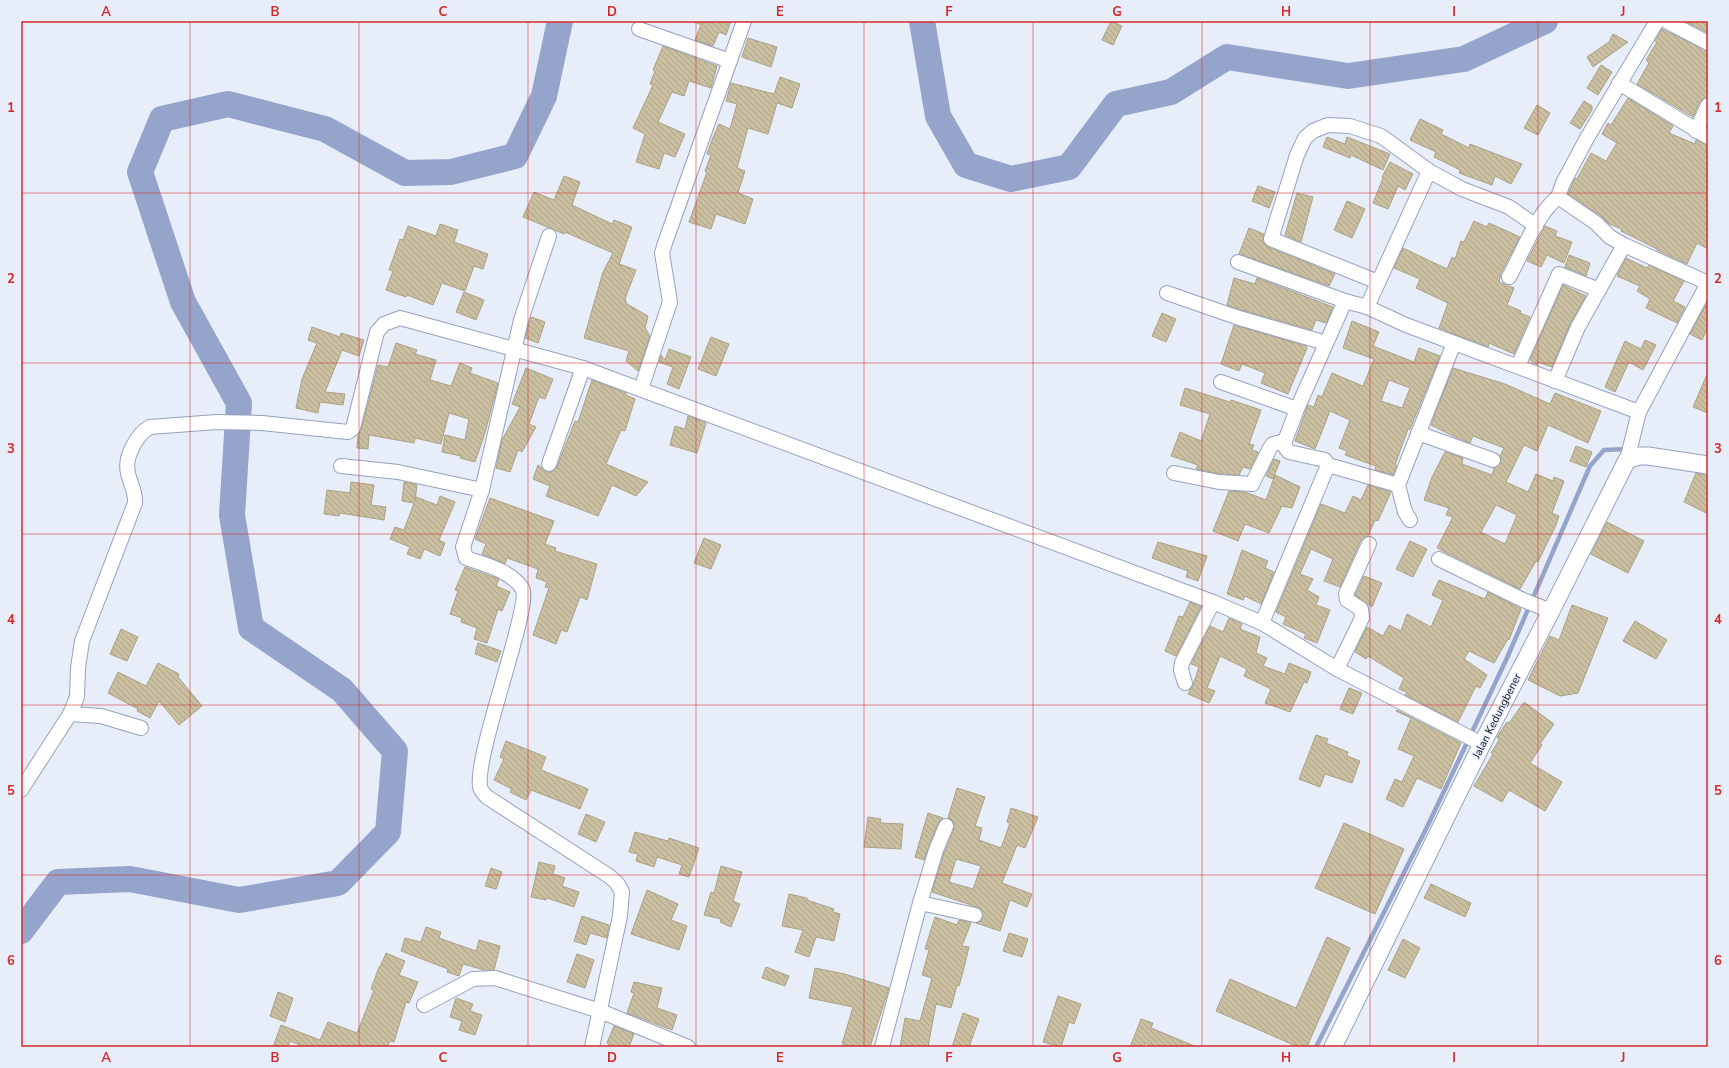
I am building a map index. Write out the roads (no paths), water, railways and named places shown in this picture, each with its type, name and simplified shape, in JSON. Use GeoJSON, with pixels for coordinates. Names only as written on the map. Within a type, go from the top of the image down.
{"type":"FeatureCollection","features":[{"type":"Feature","properties":{"kind":"street"},"geometry":{"type":"LineString","coordinates":[[641,389],[670,302],[662,253],[744,21]]}},
{"type":"Feature","properties":{"kind":"street"},"geometry":{"type":"LineString","coordinates":[[1509,277],[1547,207],[1558,197],[1563,183],[1583,144],[1657,21]]}},
{"type":"Feature","properties":{"kind":"street"},"geometry":{"type":"LineString","coordinates":[[1666,21],[1708,43]]}},
{"type":"Feature","properties":{"kind":"street"},"geometry":{"type":"LineString","coordinates":[[639,29],[730,61]]}},
{"type":"Feature","properties":{"kind":"street"},"geometry":{"type":"LineString","coordinates":[[1619,83],[1702,134],[1708,105]]}},
{"type":"Feature","properties":{"kind":"street"},"geometry":{"type":"LineString","coordinates":[[1378,282],[1271,239],[1297,155],[1305,138],[1313,131],[1328,125],[1350,126],[1381,136],[1429,171],[1462,189],[1509,207],[1536,226]]}},
{"type":"Feature","properties":{"kind":"street"},"geometry":{"type":"LineString","coordinates":[[1367,307],[1429,171]]}},
{"type":"Feature","properties":{"kind":"street"},"geometry":{"type":"LineString","coordinates":[[1558,197],[1596,223],[1610,237],[1624,245],[1708,283],[1639,412],[1628,457],[1648,456],[1708,464]]}},
{"type":"Feature","properties":{"kind":"street"},"geometry":{"type":"LineString","coordinates":[[549,236],[521,320],[482,490],[463,547],[466,558],[504,572],[522,589],[524,595],[519,621],[495,709],[481,773],[480,788],[487,797],[574,855],[609,876],[618,883],[622,892],[620,916],[592,1047]]}},
{"type":"Feature","properties":{"kind":"street"},"geometry":{"type":"LineString","coordinates":[[1555,381],[1578,327],[1624,245]]}},
{"type":"Feature","properties":{"kind":"street"},"geometry":{"type":"LineString","coordinates":[[1238,262],[1345,301],[1367,307],[1406,325],[1639,412]]}},
{"type":"Feature","properties":{"kind":"street"},"geometry":{"type":"LineString","coordinates":[[1518,366],[1559,274],[1599,290]]}},
{"type":"Feature","properties":{"kind":"street"},"geometry":{"type":"LineString","coordinates":[[1167,293],[1239,318],[1326,343]]}},
{"type":"Feature","properties":{"kind":"street"},"geometry":{"type":"LineString","coordinates":[[1345,301],[1297,409],[1285,441],[1285,447],[1289,452],[1325,460],[1328,465],[1398,485]]}},
{"type":"Feature","properties":{"kind":"street"},"geometry":{"type":"LineString","coordinates":[[21,790],[66,719],[77,697],[78,668],[82,641],[134,508],[136,496],[128,472],[127,461],[135,443],[145,430],[150,427],[217,422],[262,423],[342,432],[351,431],[377,332],[391,320],[400,318],[583,368],[1213,602],[1262,623],[1337,669],[1480,742]]}},
{"type":"Feature","properties":{"kind":"street"},"geometry":{"type":"LineString","coordinates":[[1410,520],[1405,512],[1398,485],[1454,343]]}},
{"type":"Feature","properties":{"kind":"street"},"geometry":{"type":"LineString","coordinates":[[549,464],[583,368]]}},
{"type":"Feature","properties":{"kind":"street"},"geometry":{"type":"LineString","coordinates":[[1222,382],[1297,409]]}},
{"type":"Feature","properties":{"kind":"street"},"geometry":{"type":"LineString","coordinates":[[1418,433],[1493,460]]}},
{"type":"Feature","properties":{"kind":"street"},"geometry":{"type":"LineString","coordinates":[[1174,473],[1219,482],[1252,484],[1273,444],[1285,441]]}},
{"type":"Feature","properties":{"kind":"street","name":"Jalan Kedungbener"},"geometry":{"type":"LineString","coordinates":[[1333,1047],[1480,742],[1551,611],[1628,457]]}},
{"type":"Feature","properties":{"kind":"street"},"geometry":{"type":"LineString","coordinates":[[1262,623],[1328,465]]}},
{"type":"Feature","properties":{"kind":"street"},"geometry":{"type":"LineString","coordinates":[[341,466],[398,472],[482,490]]}},
{"type":"Feature","properties":{"kind":"street"},"geometry":{"type":"LineString","coordinates":[[1337,669],[1362,618],[1361,609],[1346,600],[1346,594],[1369,544]]}},
{"type":"Feature","properties":{"kind":"street"},"geometry":{"type":"LineString","coordinates":[[1439,559],[1529,603],[1551,611]]}},
{"type":"Feature","properties":{"kind":"street"},"geometry":{"type":"LineString","coordinates":[[1185,684],[1181,670],[1182,663],[1213,602]]}},
{"type":"Feature","properties":{"kind":"street"},"geometry":{"type":"LineString","coordinates":[[66,719],[101,716],[141,728]]}},
{"type":"Feature","properties":{"kind":"street"},"geometry":{"type":"LineString","coordinates":[[882,1047],[920,903],[936,850],[946,826]]}},
{"type":"Feature","properties":{"kind":"street"},"geometry":{"type":"LineString","coordinates":[[920,903],[975,915]]}},
{"type":"Feature","properties":{"kind":"street"},"geometry":{"type":"LineString","coordinates":[[424,1005],[473,979],[494,978],[600,1010],[688,1047]]}},
{"type":"Feature","properties":{"kind":"waterway"},"geometry":{"type":"LineString","coordinates":[[21,931],[58,882],[130,879],[239,900],[338,883],[388,832],[395,751],[342,690],[251,628],[232,515],[239,403],[183,302],[140,172],[162,119],[228,104],[325,129],[405,173],[451,172],[515,156],[544,96],[560,21]]}},
{"type":"Feature","properties":{"kind":"waterway"},"geometry":{"type":"LineString","coordinates":[[922,21],[938,116],[966,165],[1011,179],[1069,167],[1116,104],[1171,92],[1227,57],[1348,76],[1464,59],[1545,21]]}},
{"type":"Feature","properties":{"kind":"waterway"},"geometry":{"type":"LineString","coordinates":[[1316,1047],[1428,825],[1507,658],[1590,466],[1604,450],[1627,449]]}}]}
